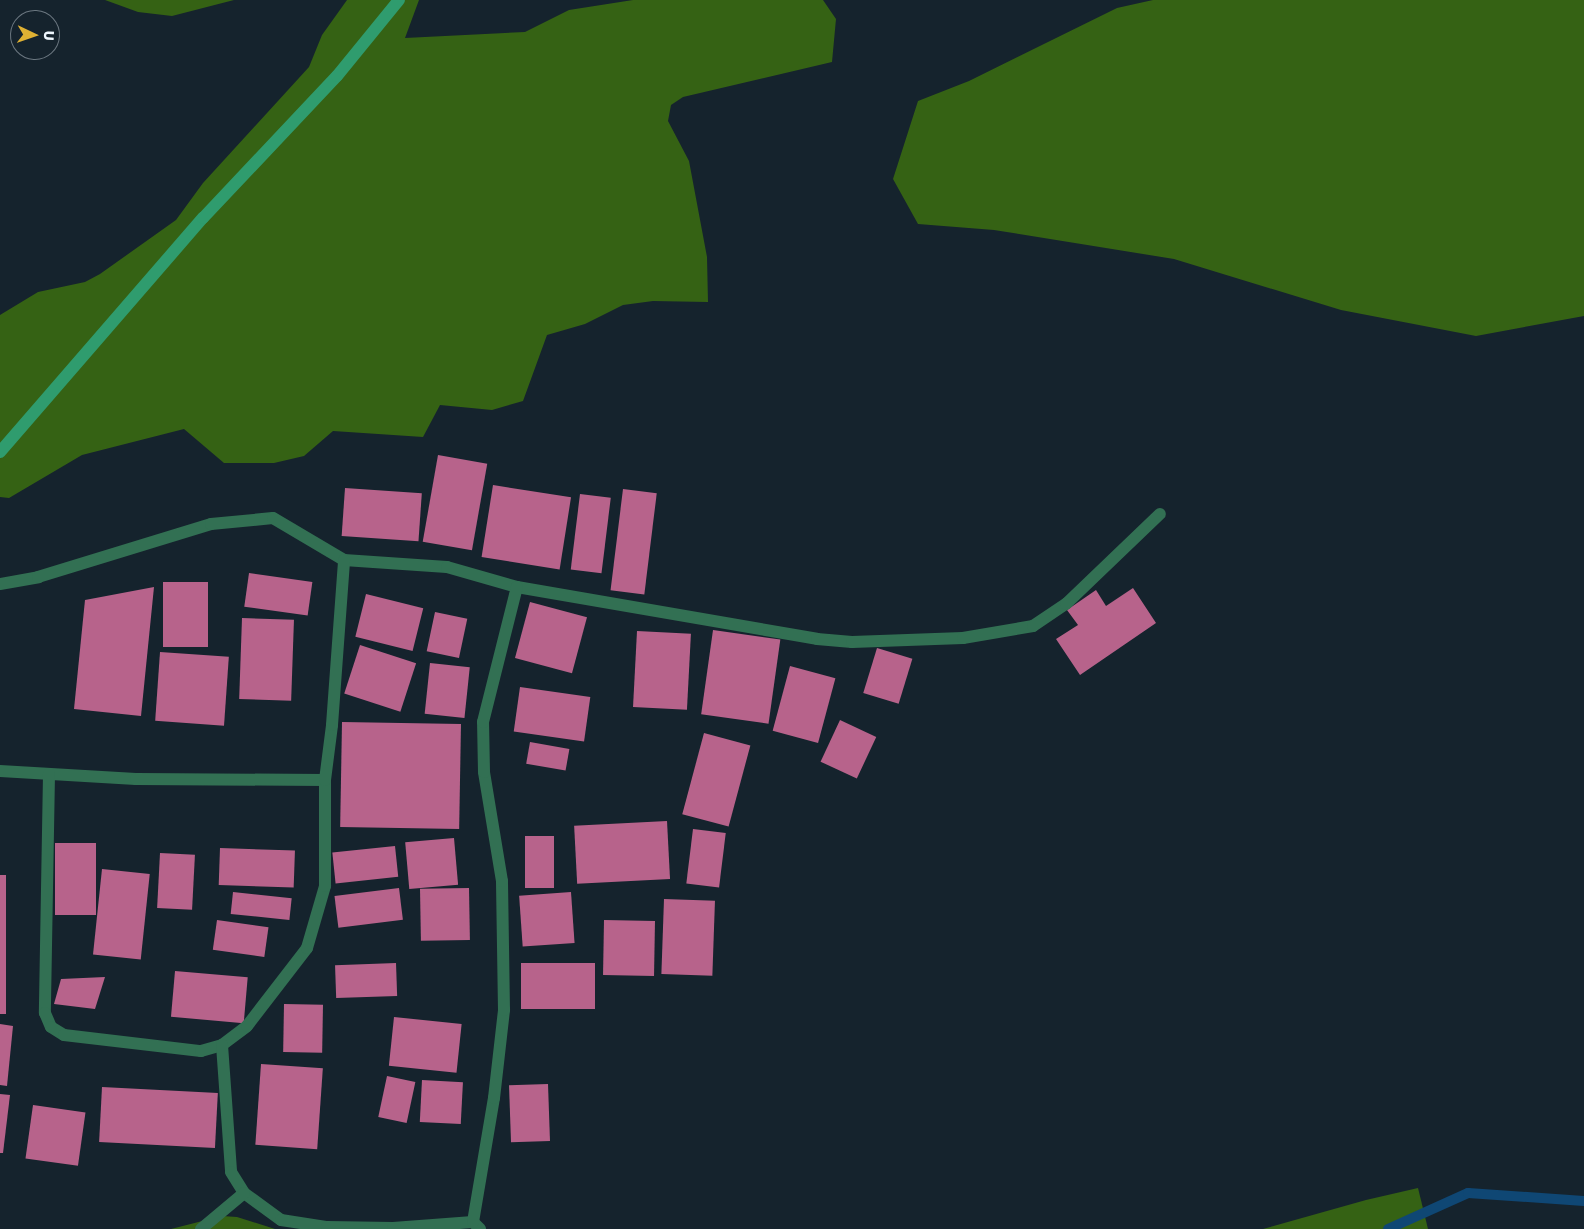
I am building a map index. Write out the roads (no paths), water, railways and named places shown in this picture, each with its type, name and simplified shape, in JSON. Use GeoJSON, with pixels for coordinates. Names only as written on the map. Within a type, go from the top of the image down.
{"type":"FeatureCollection","features":[{"type":"Feature","properties":{"kind":"street"},"geometry":{"type":"LineString","coordinates":[[0,452],[203,218],[337,76],[399,0]]}},
{"type":"Feature","properties":{"kind":"street"},"geometry":{"type":"LineString","coordinates":[[0,584],[38,577],[211,524],[273,518],[344,560],[447,567],[518,587],[816,639],[852,642],[963,638],[1033,626],[1066,604],[1160,514]]}},
{"type":"Feature","properties":{"kind":"street"},"geometry":{"type":"LineString","coordinates":[[49,774],[45,1013],[51,1026],[64,1034],[201,1051],[222,1046],[247,1026],[308,948],[326,886],[325,780],[332,725],[344,560]]}},
{"type":"Feature","properties":{"kind":"street"},"geometry":{"type":"LineString","coordinates":[[222,1046],[231,1172],[244,1193],[281,1220],[327,1227],[393,1228],[477,1225],[494,1098],[504,1001],[502,881],[484,772],[483,722],[518,587]]}},
{"type":"Feature","properties":{"kind":"street"},"geometry":{"type":"LineString","coordinates":[[0,771],[136,779],[325,780]]}},
{"type":"Feature","properties":{"kind":"street"},"geometry":{"type":"LineString","coordinates":[[201,1229],[244,1193]]}},
{"type":"Feature","properties":{"kind":"waterway"},"geometry":{"type":"LineString","coordinates":[[1388,1229],[1468,1193],[1584,1201]]}}]}
